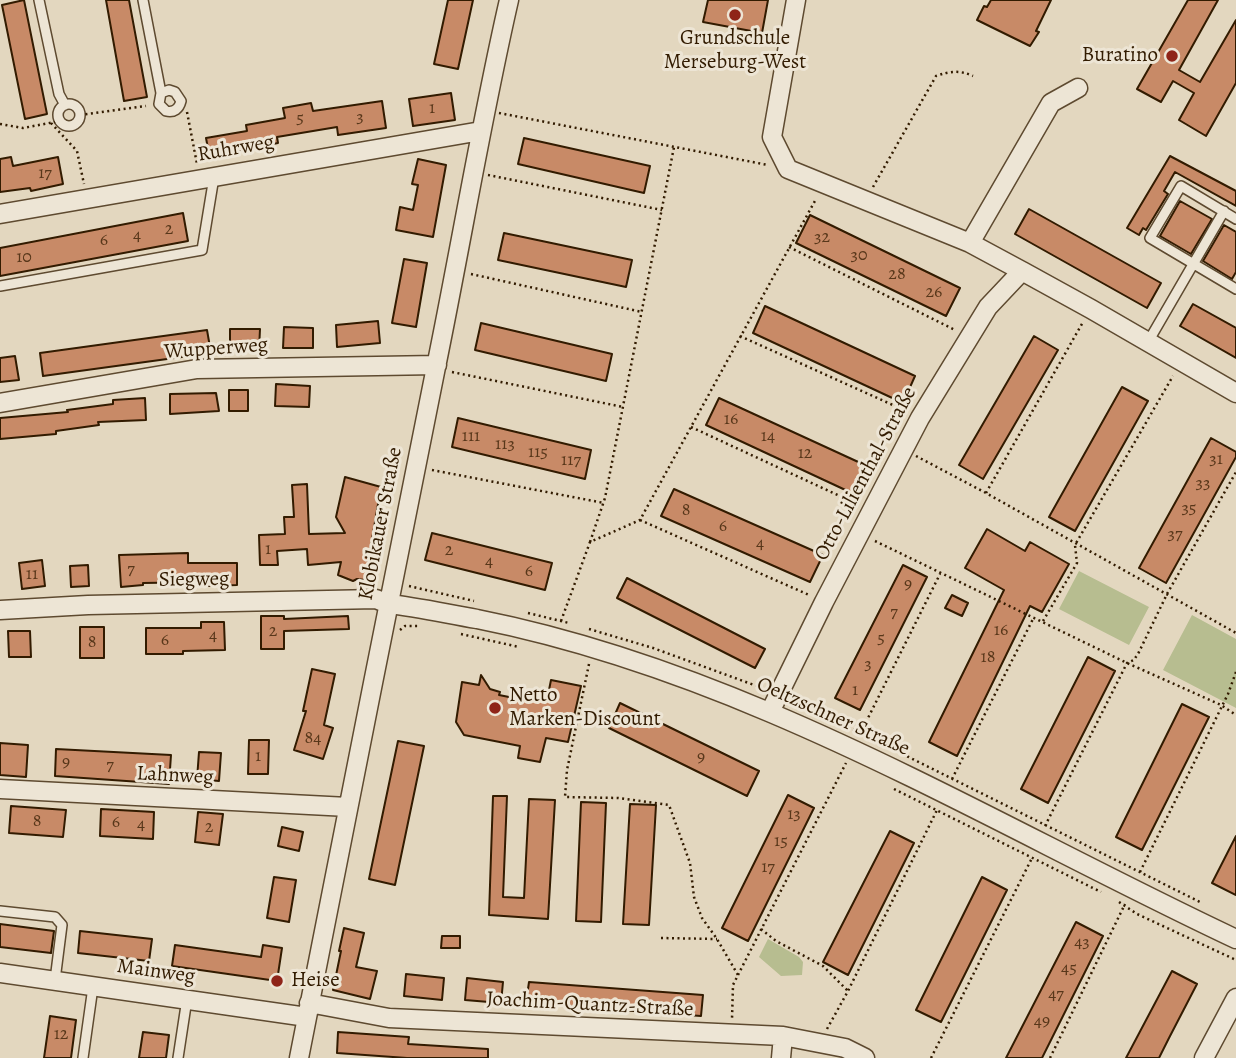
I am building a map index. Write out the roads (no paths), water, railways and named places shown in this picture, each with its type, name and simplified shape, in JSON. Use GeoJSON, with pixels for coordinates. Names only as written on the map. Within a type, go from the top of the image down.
{"type":"FeatureCollection","features":[{"type":"Feature","properties":{"kind":"street","name":"Klobikauer Straße"},"geometry":{"type":"LineString","coordinates":[[299,1058],[437,365],[484,110],[509,0]]}},
{"type":"Feature","properties":{"kind":"street"},"geometry":{"type":"LineString","coordinates":[[796,0],[772,137],[788,169],[970,243],[1236,393]]}},
{"type":"Feature","properties":{"kind":"street"},"geometry":{"type":"LineString","coordinates":[[970,243],[1051,103],[1078,88]]}},
{"type":"Feature","properties":{"kind":"street","name":"Ruhrweg"},"geometry":{"type":"LineString","coordinates":[[0,214],[206,176],[481,131]]}},
{"type":"Feature","properties":{"kind":"street","name":"Otto-Lilienthal-Straße"},"geometry":{"type":"LineString","coordinates":[[770,712],[920,418],[988,307],[1022,271]]}},
{"type":"Feature","properties":{"kind":"street","name":"Wupperweg"},"geometry":{"type":"LineString","coordinates":[[0,402],[197,369],[437,365]]}},
{"type":"Feature","properties":{"kind":"street","name":"Siegweg"},"geometry":{"type":"LineString","coordinates":[[0,610],[88,605],[376,599],[388,604]]}},
{"type":"Feature","properties":{"kind":"street","name":"Oeltzschner Straße"},"geometry":{"type":"LineString","coordinates":[[388,604],[558,637],[647,664],[770,712],[850,756],[1128,897],[1236,939]]}},
{"type":"Feature","properties":{"kind":"street","name":"Lahnweg"},"geometry":{"type":"LineString","coordinates":[[0,789],[348,807]]}},
{"type":"Feature","properties":{"kind":"street","name":"Mainweg"},"geometry":{"type":"LineString","coordinates":[[0,973],[187,999],[308,1010]]}},
{"type":"Feature","properties":{"kind":"street"},"geometry":{"type":"LineString","coordinates":[[1204,1058],[1236,998]]}},
{"type":"Feature","properties":{"kind":"street","name":"Joachim-Quantz-Straße"},"geometry":{"type":"LineString","coordinates":[[308,1010],[389,1018],[783,1036],[823,1042],[845,1048],[865,1058]]}},
{"type":"Feature","properties":{"kind":"street"},"geometry":{"type":"LineString","coordinates":[[781,1058],[783,1036]]}},
{"type":"Feature","properties":{"kind":"lane"},"geometry":{"type":"LineString","coordinates":[[39,0],[59,94],[65,105]]}},
{"type":"Feature","properties":{"kind":"lane"},"geometry":{"type":"LineString","coordinates":[[143,0],[162,93],[159,104],[163,110],[175,111],[180,105],[180,97],[169,90],[162,93]]}},
{"type":"Feature","properties":{"kind":"lane"},"geometry":{"type":"LineString","coordinates":[[65,105],[75,106],[80,115],[78,122],[73,125],[55,122],[59,110],[65,105]]}},
{"type":"Feature","properties":{"kind":"lane"},"geometry":{"type":"LineString","coordinates":[[0,286],[202,250],[206,176]]}},
{"type":"Feature","properties":{"kind":"lane"},"geometry":{"type":"LineString","coordinates":[[1236,219],[1181,186],[1150,238],[1236,289]]}},
{"type":"Feature","properties":{"kind":"lane"},"geometry":{"type":"LineString","coordinates":[[1149,342],[1224,211]]}},
{"type":"Feature","properties":{"kind":"lane"},"geometry":{"type":"LineString","coordinates":[[0,911],[55,917],[62,925],[55,980]]}},
{"type":"Feature","properties":{"kind":"lane"},"geometry":{"type":"LineString","coordinates":[[83,1058],[93,987]]}},
{"type":"Feature","properties":{"kind":"lane"},"geometry":{"type":"LineString","coordinates":[[177,1058],[187,999]]}},
{"type":"Feature","properties":{"kind":"place","name":"Grundschule Merseburg-West"},"geometry":{"type":"Point","coordinates":[735,15]}},
{"type":"Feature","properties":{"kind":"place","name":"Buratino"},"geometry":{"type":"Point","coordinates":[1172,56]}},
{"type":"Feature","properties":{"kind":"place","name":"Netto Marken-Discount"},"geometry":{"type":"Point","coordinates":[495,708]}},
{"type":"Feature","properties":{"kind":"place","name":"Heise"},"geometry":{"type":"Point","coordinates":[277,981]}}]}
